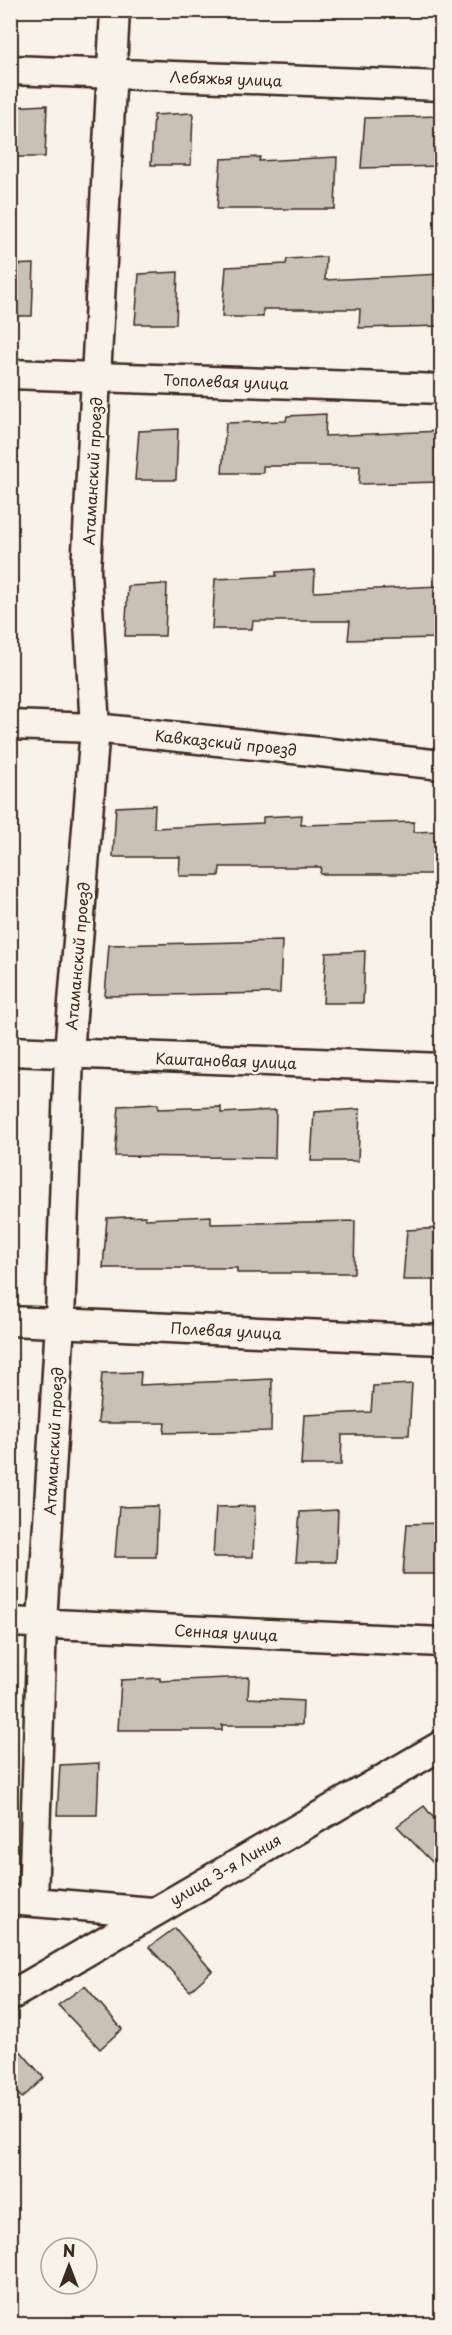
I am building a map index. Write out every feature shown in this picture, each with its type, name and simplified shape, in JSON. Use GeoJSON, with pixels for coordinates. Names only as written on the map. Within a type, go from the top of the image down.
{"type":"FeatureCollection","features":[{"type":"Feature","properties":{"kind":"street","name":"Атаманский проезд"},"geometry":{"type":"LineString","coordinates":[[22,1901],[60,1322],[69,1053],[95,728],[86,571],[98,376],[115,10]]}},
{"type":"Feature","properties":{"kind":"street","name":"Лебяжья улица"},"geometry":{"type":"LineString","coordinates":[[10,70],[441,86]]}},
{"type":"Feature","properties":{"kind":"street","name":"Тополевая улица"},"geometry":{"type":"LineString","coordinates":[[10,374],[441,389]]}},
{"type":"Feature","properties":{"kind":"street","name":"Кавказский проезд"},"geometry":{"type":"LineString","coordinates":[[10,725],[95,728],[441,765]]}},
{"type":"Feature","properties":{"kind":"street","name":"Каштановая улица"},"geometry":{"type":"LineString","coordinates":[[10,1051],[441,1068]]}},
{"type":"Feature","properties":{"kind":"street","name":"Полевая улица"},"geometry":{"type":"LineString","coordinates":[[10,1321],[441,1340]]}},
{"type":"Feature","properties":{"kind":"street","name":"Сенная улица"},"geometry":{"type":"LineString","coordinates":[[10,1622],[441,1642]]}},
{"type":"Feature","properties":{"kind":"street","name":"улица 3-я Линия"},"geometry":{"type":"LineString","coordinates":[[10,1996],[152,1911],[441,1745]]}},
{"type":"Feature","properties":{"kind":"street"},"geometry":{"type":"LineString","coordinates":[[22,1901],[152,1911]]}},
{"type":"Feature","properties":{"kind":"building"},"geometry":{"type":"Polygon","coordinates":[[[47,105],[45,157],[10,157],[10,107],[47,105]]]}},
{"type":"Feature","properties":{"kind":"building"},"geometry":{"type":"Polygon","coordinates":[[[193,113],[191,165],[151,165],[154,115],[193,113]]]}},
{"type":"Feature","properties":{"kind":"building"},"geometry":{"type":"Polygon","coordinates":[[[441,116],[441,166],[361,168],[365,118],[441,116]]]}},
{"type":"Feature","properties":{"kind":"building"},"geometry":{"type":"Polygon","coordinates":[[[260,157],[259,161],[337,157],[335,209],[217,209],[221,159],[260,157]]]}},
{"type":"Feature","properties":{"kind":"building"},"geometry":{"type":"Polygon","coordinates":[[[326,257],[325,280],[441,274],[441,326],[359,328],[360,309],[263,309],[263,317],[222,317],[226,267],[286,264],[287,259],[326,257]]]}},
{"type":"Feature","properties":{"kind":"building"},"geometry":{"type":"Polygon","coordinates":[[[34,264],[32,316],[10,316],[10,265],[34,264]]]}},
{"type":"Feature","properties":{"kind":"building"},"geometry":{"type":"Polygon","coordinates":[[[178,272],[176,324],[135,324],[139,274],[178,272]]]}},
{"type":"Feature","properties":{"kind":"building"},"geometry":{"type":"Polygon","coordinates":[[[326,414],[325,436],[441,431],[441,482],[359,484],[360,466],[263,466],[263,473],[222,473],[226,423],[286,421],[287,416],[326,414]]]}},
{"type":"Feature","properties":{"kind":"building"},"geometry":{"type":"Polygon","coordinates":[[[178,429],[176,480],[135,480],[139,431],[178,429]]]}},
{"type":"Feature","properties":{"kind":"building"},"geometry":{"type":"Polygon","coordinates":[[[315,570],[314,592],[439,586],[437,638],[348,640],[350,621],[253,621],[252,629],[212,629],[215,579],[276,576],[276,572],[315,570]]]}},
{"type":"Feature","properties":{"kind":"building"},"geometry":{"type":"Polygon","coordinates":[[[167,584],[165,636],[125,636],[128,586],[167,584]]]}},
{"type":"Feature","properties":{"kind":"building"},"geometry":{"type":"Polygon","coordinates":[[[155,805],[154,828],[263,823],[263,817],[302,815],[301,825],[414,822],[414,832],[441,831],[441,874],[320,874],[321,867],[220,867],[219,876],[179,876],[180,857],[113,857],[116,807],[155,805]]]}},
{"type":"Feature","properties":{"kind":"building"},"geometry":{"type":"Polygon","coordinates":[[[282,941],[280,993],[105,996],[109,945],[282,941]]]}},
{"type":"Feature","properties":{"kind":"building"},"geometry":{"type":"Polygon","coordinates":[[[365,951],[363,1003],[323,1003],[326,953],[365,951]]]}},
{"type":"Feature","properties":{"kind":"building"},"geometry":{"type":"Polygon","coordinates":[[[158,1104],[158,1109],[221,1107],[221,1113],[276,1110],[275,1158],[115,1156],[119,1106],[158,1104]]]}},
{"type":"Feature","properties":{"kind":"building"},"geometry":{"type":"Polygon","coordinates":[[[360,1109],[358,1161],[311,1161],[314,1112],[360,1109]]]}},
{"type":"Feature","properties":{"kind":"building"},"geometry":{"type":"Polygon","coordinates":[[[145,1216],[145,1219],[211,1216],[211,1224],[355,1221],[354,1273],[237,1273],[237,1268],[103,1268],[107,1218],[145,1216]]]}},
{"type":"Feature","properties":{"kind":"building"},"geometry":{"type":"Polygon","coordinates":[[[441,1228],[441,1280],[403,1280],[407,1230],[441,1228]]]}},
{"type":"Feature","properties":{"kind":"building"},"geometry":{"type":"Polygon","coordinates":[[[141,1372],[140,1385],[272,1379],[271,1431],[164,1433],[165,1423],[98,1423],[102,1373],[141,1372]]]}},
{"type":"Feature","properties":{"kind":"building"},"geometry":{"type":"Polygon","coordinates":[[[412,1384],[409,1435],[342,1435],[341,1465],[301,1465],[304,1415],[371,1412],[373,1386],[412,1384]]]}},
{"type":"Feature","properties":{"kind":"building"},"geometry":{"type":"Polygon","coordinates":[[[158,1506],[156,1557],[115,1557],[119,1507],[158,1506]]]}},
{"type":"Feature","properties":{"kind":"building"},"geometry":{"type":"Polygon","coordinates":[[[255,1506],[253,1557],[213,1557],[216,1507],[255,1506]]]}},
{"type":"Feature","properties":{"kind":"building"},"geometry":{"type":"Polygon","coordinates":[[[338,1510],[336,1562],[296,1562],[300,1512],[338,1510]]]}},
{"type":"Feature","properties":{"kind":"building"},"geometry":{"type":"Polygon","coordinates":[[[441,1523],[441,1574],[403,1574],[407,1524],[441,1523]]]}},
{"type":"Feature","properties":{"kind":"building"},"geometry":{"type":"Polygon","coordinates":[[[249,1677],[248,1698],[303,1701],[302,1725],[222,1725],[222,1730],[118,1730],[121,1680],[160,1678],[160,1681],[249,1677]]]}},
{"type":"Feature","properties":{"kind":"building"},"geometry":{"type":"Polygon","coordinates":[[[99,1763],[97,1815],[57,1815],[60,1765],[99,1763]]]}},
{"type":"Feature","properties":{"kind":"building"},"geometry":{"type":"Polygon","coordinates":[[[424,1806],[441,1827],[441,1871],[397,1826],[424,1806]]]}},
{"type":"Feature","properties":{"kind":"building"},"geometry":{"type":"Polygon","coordinates":[[[175,1928],[212,1971],[190,1991],[149,1947],[175,1928]]]}},
{"type":"Feature","properties":{"kind":"building"},"geometry":{"type":"Polygon","coordinates":[[[85,1986],[122,2029],[100,2049],[58,2005],[85,1986]]]}},
{"type":"Feature","properties":{"kind":"building"},"geometry":{"type":"Polygon","coordinates":[[[10,2039],[44,2078],[22,2098],[10,2086],[10,2039]]]}}]}
